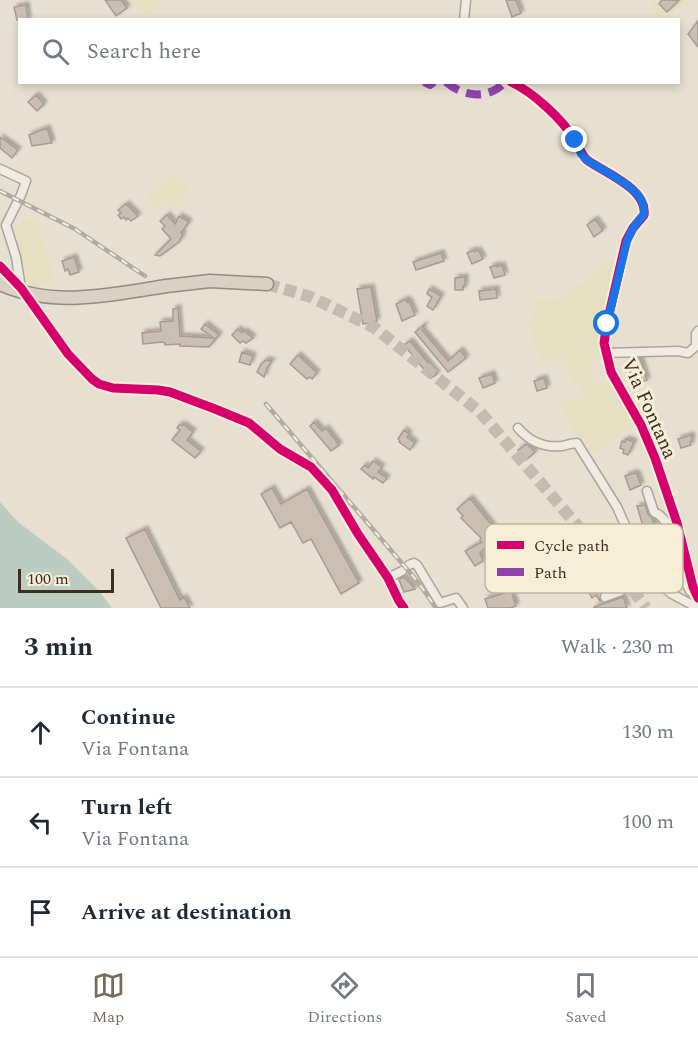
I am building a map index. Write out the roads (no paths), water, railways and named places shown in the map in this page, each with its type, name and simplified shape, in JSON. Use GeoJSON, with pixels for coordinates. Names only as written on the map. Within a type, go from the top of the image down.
{"type":"FeatureCollection","features":[{"type":"Feature","properties":{"kind":"highway"},"geometry":{"type":"LineString","coordinates":[[0,284],[37,295],[77,298],[210,281],[267,284]]}},
{"type":"Feature","properties":{"kind":"street"},"geometry":{"type":"LineString","coordinates":[[464,18],[466,0]]}},
{"type":"Feature","properties":{"kind":"street","name":"Via Fontana"},"geometry":{"type":"LineString","coordinates":[[514,84],[539,99],[575,140],[581,154],[601,170],[633,188],[644,203],[644,214],[633,228],[627,241],[604,343],[612,372],[641,425],[655,459],[677,524]]}},
{"type":"Feature","properties":{"kind":"street"},"geometry":{"type":"LineString","coordinates":[[0,169],[26,181],[21,195],[3,222],[16,257],[21,288]]}},
{"type":"Feature","properties":{"kind":"street"},"geometry":{"type":"LineString","coordinates":[[0,266],[21,288],[68,354],[99,384],[118,389],[158,390],[181,395],[249,423],[280,448],[311,467],[332,490],[388,578],[404,608]]}},
{"type":"Feature","properties":{"kind":"street"},"geometry":{"type":"LineString","coordinates":[[606,353],[678,351],[688,353],[696,346],[698,331]]}},
{"type":"Feature","properties":{"kind":"street"},"geometry":{"type":"LineString","coordinates":[[518,428],[536,444],[564,446],[577,442],[617,507],[625,524]]}},
{"type":"Feature","properties":{"kind":"street"},"geometry":{"type":"LineString","coordinates":[[647,491],[654,512],[665,519],[666,524]]}},
{"type":"Feature","properties":{"kind":"street","name":"Via Fontana"},"geometry":{"type":"LineString","coordinates":[[683,548],[698,598]]}},
{"type":"Feature","properties":{"kind":"street"},"geometry":{"type":"LineString","coordinates":[[388,578],[414,563],[438,602],[443,603],[456,598],[464,608]]}},
{"type":"Feature","properties":{"kind":"street"},"geometry":{"type":"LineString","coordinates":[[683,577],[698,607]]}},
{"type":"Feature","properties":{"kind":"street"},"geometry":{"type":"LineString","coordinates":[[605,597],[616,593]]}},
{"type":"Feature","properties":{"kind":"street"},"geometry":{"type":"LineString","coordinates":[[671,593],[698,607]]}},
{"type":"Feature","properties":{"kind":"tunnel"},"geometry":{"type":"LineString","coordinates":[[267,284],[311,297],[375,328],[480,412],[576,524]]}},
{"type":"Feature","properties":{"kind":"tunnel"},"geometry":{"type":"LineString","coordinates":[[635,593],[646,608]]}},
{"type":"Feature","properties":{"kind":"railway"},"geometry":{"type":"LineString","coordinates":[[0,191],[75,229],[145,276]]}},
{"type":"Feature","properties":{"kind":"railway"},"geometry":{"type":"LineString","coordinates":[[266,404],[418,582],[436,608]]}}]}
